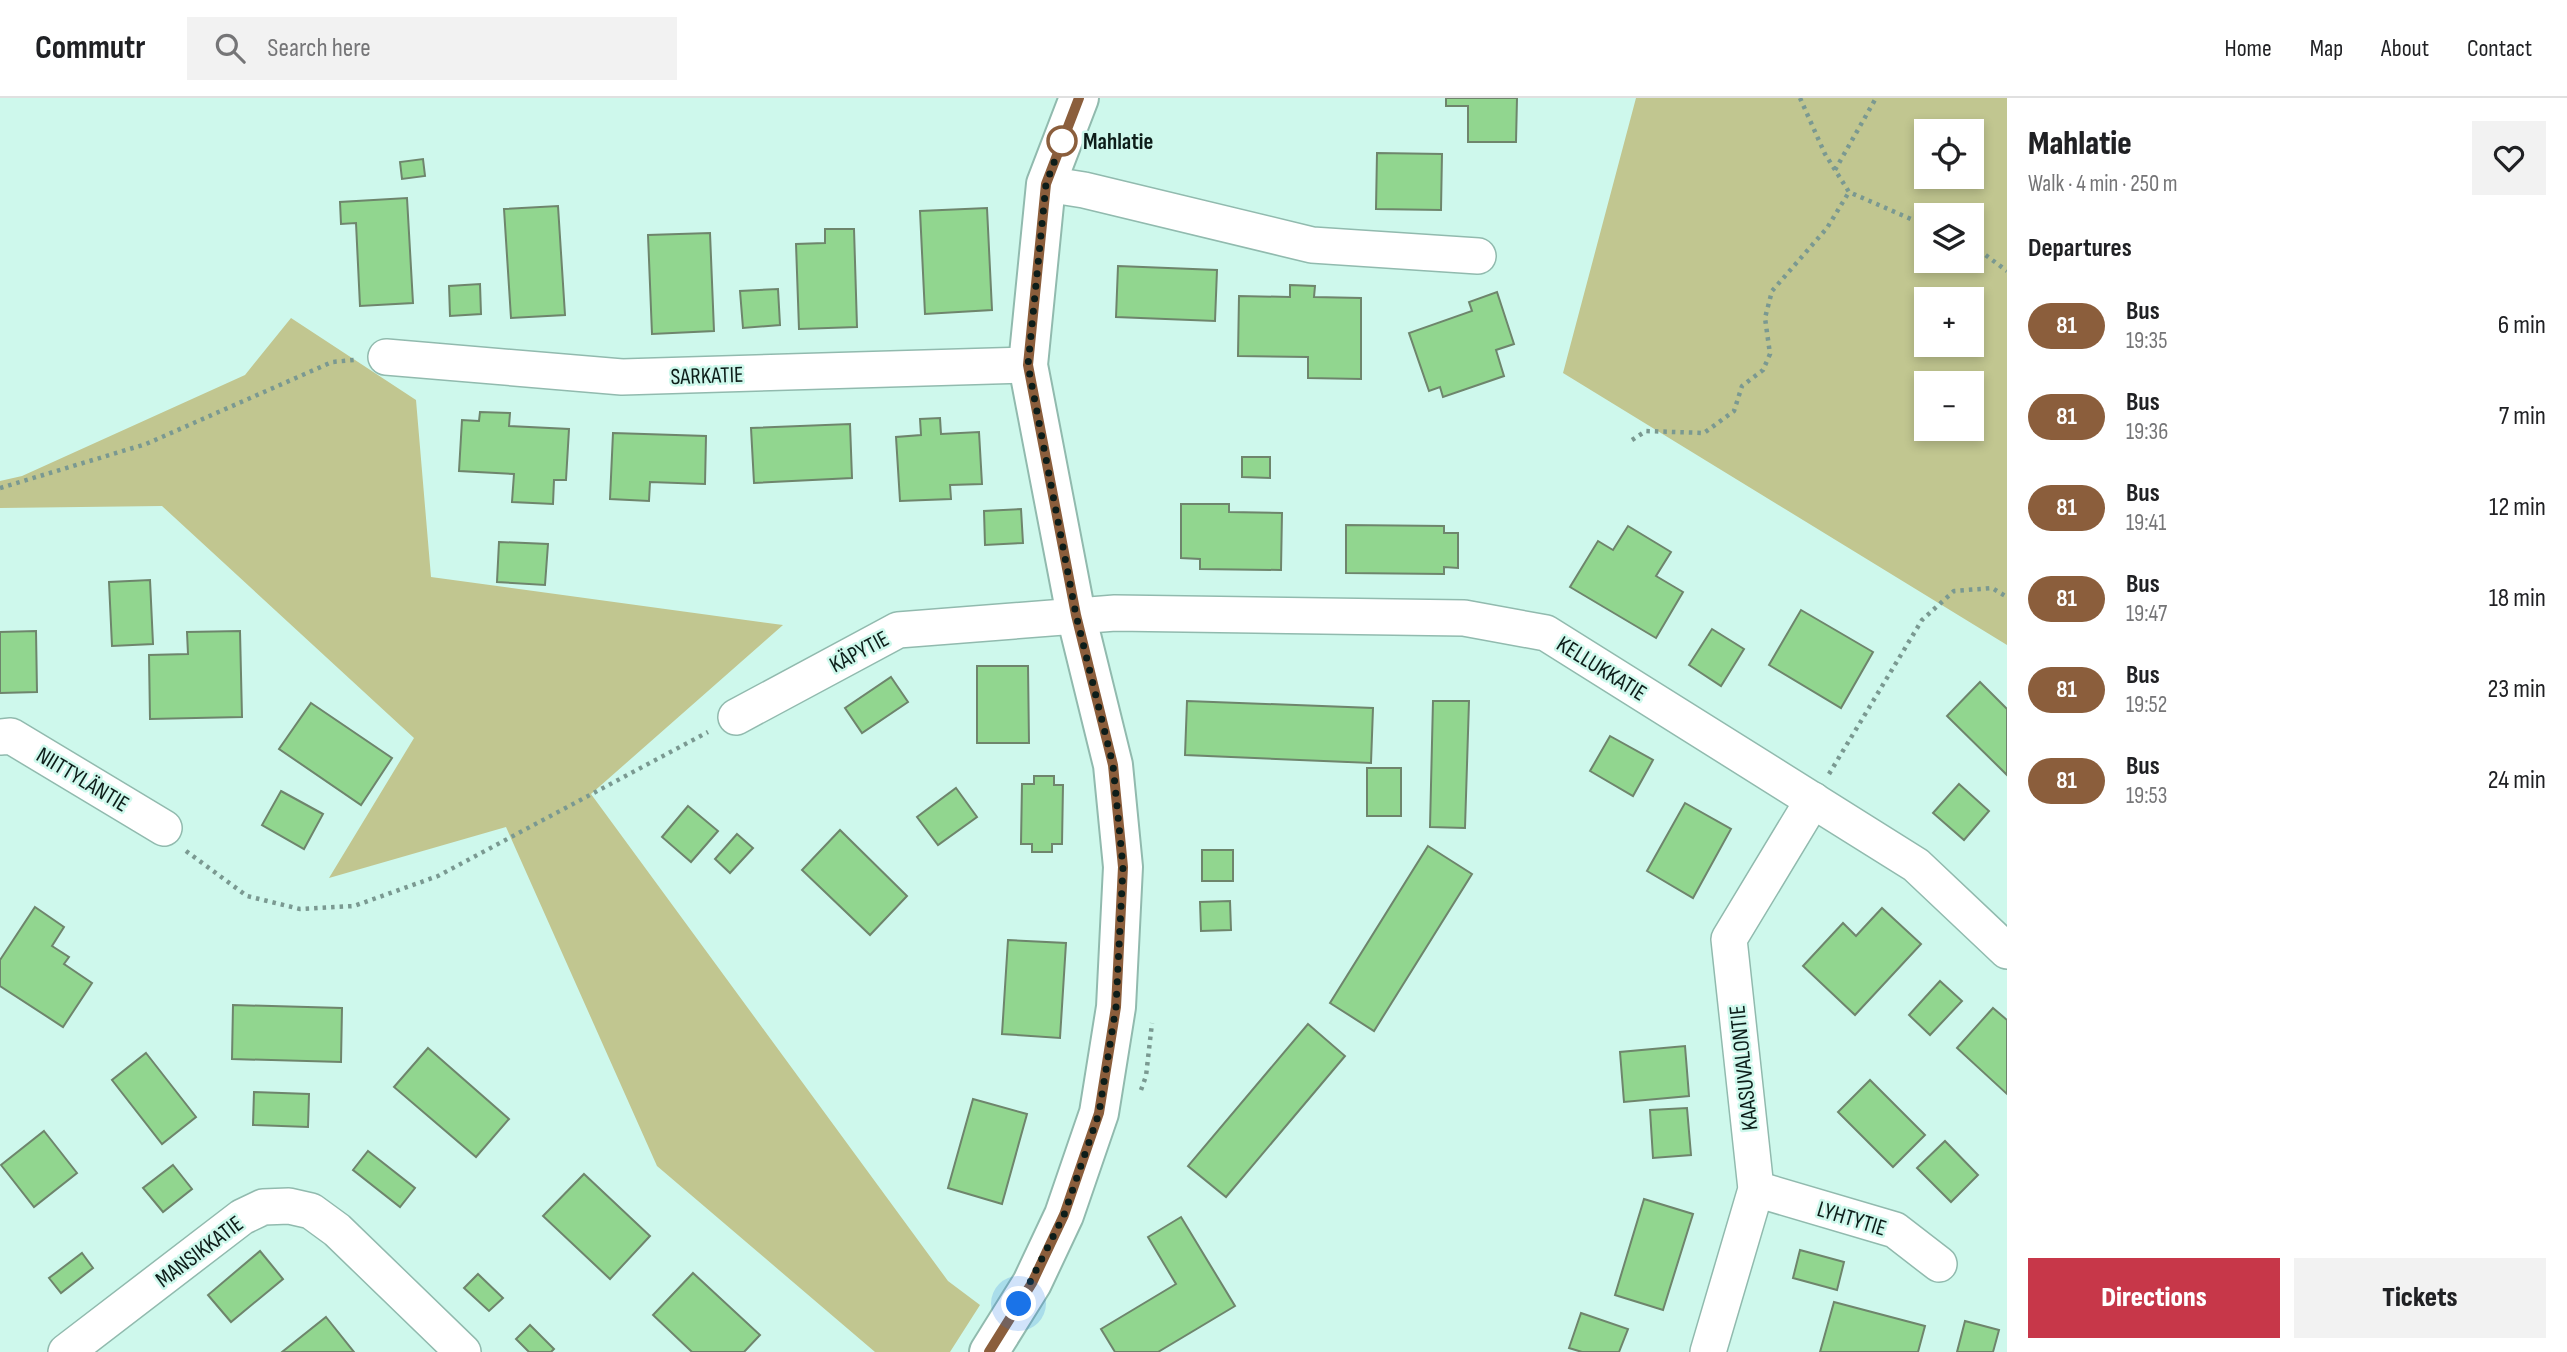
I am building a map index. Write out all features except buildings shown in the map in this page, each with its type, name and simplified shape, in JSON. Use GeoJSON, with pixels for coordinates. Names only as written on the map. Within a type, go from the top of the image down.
{"type":"FeatureCollection","features":[{"type":"Feature","properties":{"kind":"street"},"geometry":{"type":"LineString","coordinates":[[989,1352],[1032,1283],[1064,1215],[1099,1113],[1116,1007],[1123,867],[1113,765],[1076,615],[1028,365],[1046,184],[1079,98]]}},
{"type":"Feature","properties":{"kind":"street"},"geometry":{"type":"LineString","coordinates":[[1046,184],[1084,190],[1312,245],[1478,256]]}},
{"type":"Feature","properties":{"kind":"street","name":"SARKATIE"},"geometry":{"type":"LineString","coordinates":[[386,357],[622,377],[1028,365]]}},
{"type":"Feature","properties":{"kind":"street","name":"KÄPYTIE"},"geometry":{"type":"LineString","coordinates":[[736,717],[898,630],[1076,615]]}},
{"type":"Feature","properties":{"kind":"street","name":"KELLUKKATIE"},"geometry":{"type":"LineString","coordinates":[[1076,615],[1464,618],[1546,633],[1916,865],[2007,951]]}},
{"type":"Feature","properties":{"kind":"street","name":"NIITTYLÄNTIE"},"geometry":{"type":"LineString","coordinates":[[0,737],[11,736],[164,828]]}},
{"type":"Feature","properties":{"kind":"street","name":"KAASUVALONTIE"},"geometry":{"type":"LineString","coordinates":[[1708,1352],[1756,1189],[1729,939],[1813,800]]}},
{"type":"Feature","properties":{"kind":"street","name":"LYHTYTIE"},"geometry":{"type":"LineString","coordinates":[[1756,1189],[1895,1230],[1939,1264]]}},
{"type":"Feature","properties":{"kind":"street","name":"MANSIKKATIE"},"geometry":{"type":"LineString","coordinates":[[66,1352],[242,1217],[263,1207],[289,1206],[311,1211],[337,1230],[463,1352]]}},
{"type":"Feature","properties":{"kind":"path"},"geometry":{"type":"LineString","coordinates":[[1800,98],[1802,109],[1849,192],[1914,220]]}},
{"type":"Feature","properties":{"kind":"path"},"geometry":{"type":"LineString","coordinates":[[1835,170],[1876,98]]}},
{"type":"Feature","properties":{"kind":"path"},"geometry":{"type":"LineString","coordinates":[[1632,440],[1646,431],[1704,433],[1734,411],[1742,386],[1763,370],[1770,354],[1765,318],[1772,290],[1826,228],[1849,192]]}},
{"type":"Feature","properties":{"kind":"path"},"geometry":{"type":"LineString","coordinates":[[1984,254],[2007,271]]}},
{"type":"Feature","properties":{"kind":"path"},"geometry":{"type":"LineString","coordinates":[[0,488],[146,444],[331,362],[386,357]]}},
{"type":"Feature","properties":{"kind":"path"},"geometry":{"type":"LineString","coordinates":[[1813,800],[1923,620],[1954,591],[1992,588],[2007,597]]}},
{"type":"Feature","properties":{"kind":"path"},"geometry":{"type":"LineString","coordinates":[[164,828],[186,852],[247,896],[300,909],[354,906],[438,876],[736,717]]}},
{"type":"Feature","properties":{"kind":"green space"},"geometry":{"type":"Polygon","coordinates":[[[1636,98],[2007,98],[2007,645],[1563,373],[1636,98]]]}},
{"type":"Feature","properties":{"kind":"green space"},"geometry":{"type":"Polygon","coordinates":[[[291,318],[416,400],[431,577],[783,625],[591,794],[948,1281],[980,1305],[950,1352],[875,1352],[657,1166],[506,827],[329,878],[414,738],[162,506],[0,508],[0,481],[22,476],[245,375],[291,318]]]}},
{"type":"Feature","properties":{"kind":"bus line","name":"81"},"geometry":{"type":"LineString","coordinates":[[989,1352],[1032,1283],[1064,1215],[1099,1113],[1116,1007],[1123,867],[1113,765],[1076,615],[1028,365],[1029,331],[1046,184],[1079,98]]}},
{"type":"Feature","properties":{"kind":"place","name":"Mahlatie"},"geometry":{"type":"Point","coordinates":[1062,141]}},
{"type":"Feature","properties":{"kind":"route"},"geometry":{"type":"LineString","coordinates":[[1019,1304],[1032,1283],[1064,1215],[1099,1113],[1116,1007],[1123,867],[1113,765],[1076,615],[1028,365],[1029,331],[1046,184],[1062,141]]}}]}
